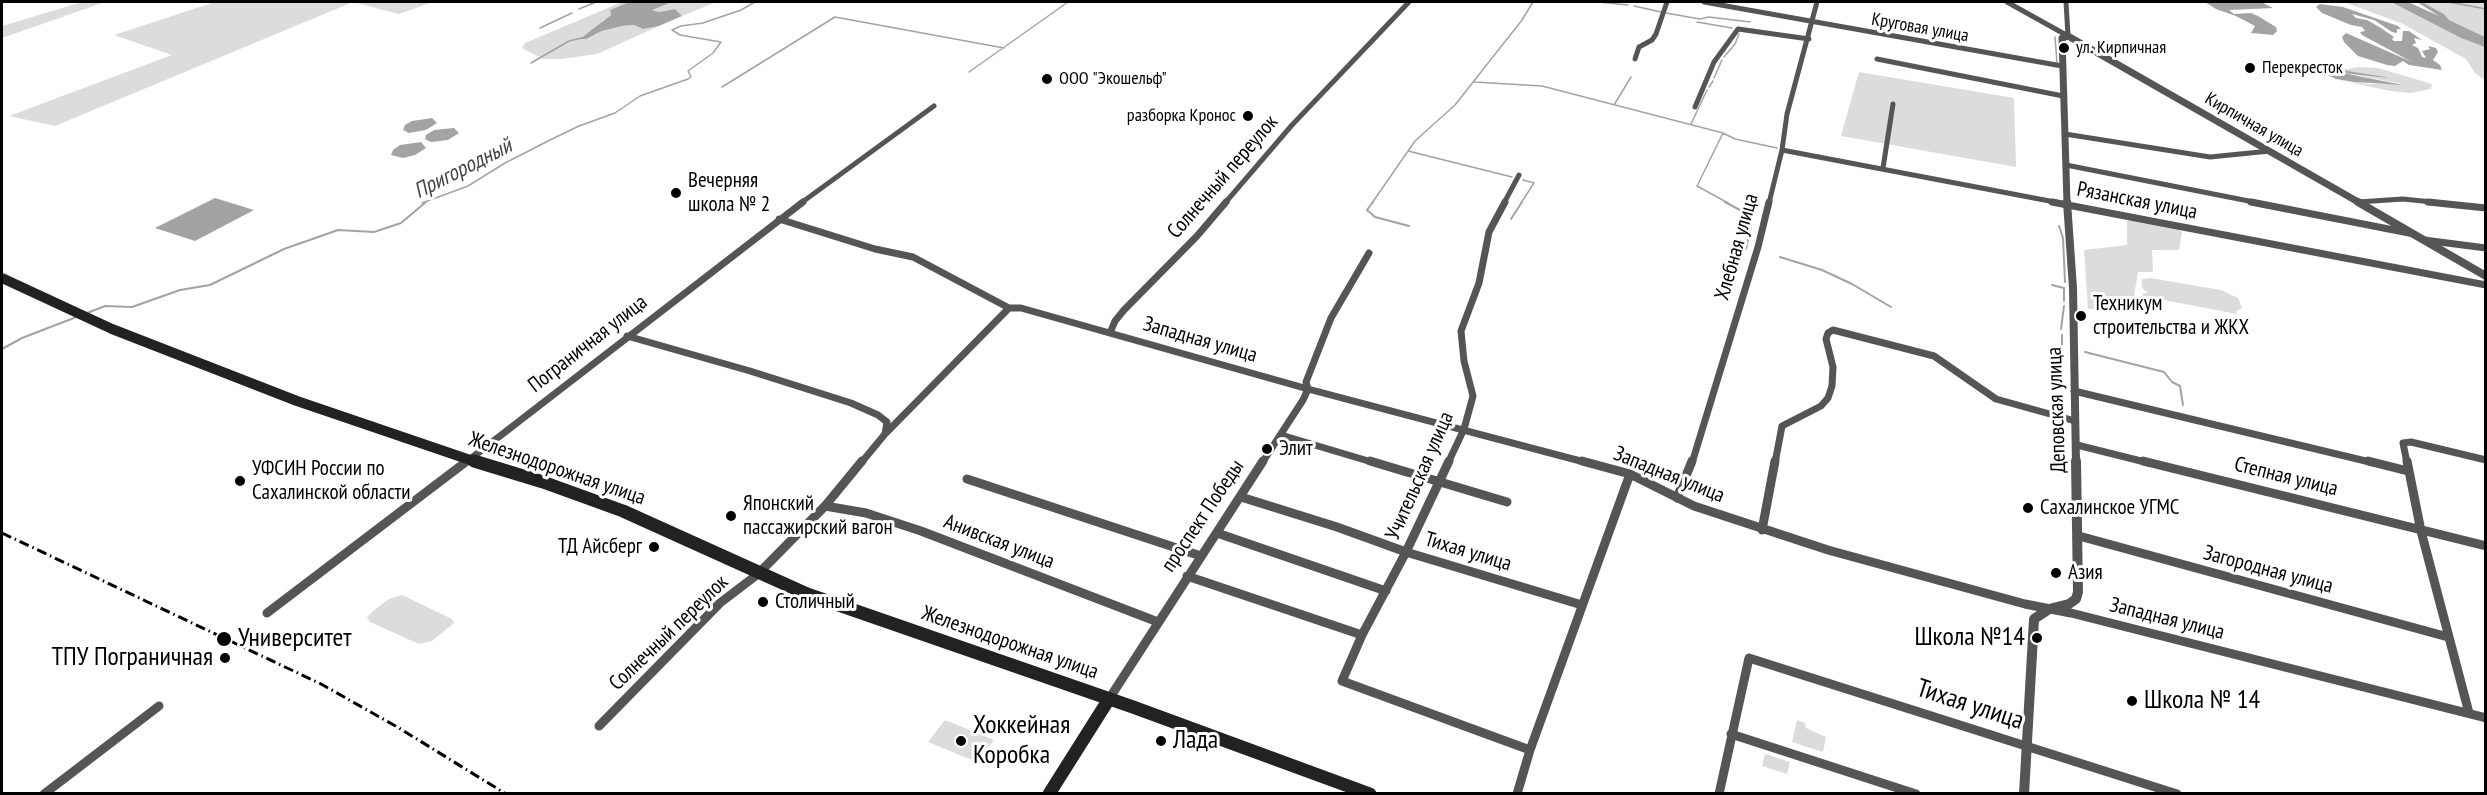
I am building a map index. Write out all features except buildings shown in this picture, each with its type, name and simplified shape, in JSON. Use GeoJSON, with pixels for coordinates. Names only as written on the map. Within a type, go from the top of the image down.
{"type":"FeatureCollection","features":[{"type":"Feature","properties":{"kind":"main road","name":"Железнодорожная улица"},"geometry":{"type":"LineString","coordinates":[[2,278],[189,361],[286,397],[469,460],[543,482],[623,511],[758,574],[807,594],[1109,699],[1370,794]]}},
{"type":"Feature","properties":{"kind":"main road","name":"проспект Победы"},"geometry":{"type":"LineString","coordinates":[[1049,794],[1109,699]]}},
{"type":"Feature","properties":{"kind":"street","name":"Солнечный переулок"},"geometry":{"type":"LineString","coordinates":[[1110,333],[1115,321],[1124,310],[1197,236],[1292,125],[1409,2]]}},
{"type":"Feature","properties":{"kind":"street"},"geometry":{"type":"LineString","coordinates":[[1635,59],[1638,47],[1652,40],[1656,34],[1667,2]]}},
{"type":"Feature","properties":{"kind":"street","name":"Круговая улица"},"geometry":{"type":"LineString","coordinates":[[1704,2],[2062,66]]}},
{"type":"Feature","properties":{"kind":"street"},"geometry":{"type":"LineString","coordinates":[[1736,8],[1739,2]]}},
{"type":"Feature","properties":{"kind":"street","name":"Хлебная улица"},"geometry":{"type":"LineString","coordinates":[[1677,498],[1690,469],[1758,247],[1782,150],[1787,114],[1809,39],[1817,2]]}},
{"type":"Feature","properties":{"kind":"street","name":"Кирпичная улица"},"geometry":{"type":"LineString","coordinates":[[2007,2],[2486,276]]}},
{"type":"Feature","properties":{"kind":"street","name":"Деповская улица"},"geometry":{"type":"LineString","coordinates":[[2024,794],[2032,626],[2038,614],[2069,604],[2076,599],[2078,592],[2079,536],[2073,288],[2067,204],[2062,66],[2062,38],[2068,36],[2066,2]]}},
{"type":"Feature","properties":{"kind":"street"},"geometry":{"type":"LineString","coordinates":[[1695,107],[1714,62],[1738,29],[1809,39]]}},
{"type":"Feature","properties":{"kind":"street"},"geometry":{"type":"LineString","coordinates":[[1877,59],[2063,96]]}},
{"type":"Feature","properties":{"kind":"street"},"geometry":{"type":"LineString","coordinates":[[1883,168],[1893,104]]}},
{"type":"Feature","properties":{"kind":"street","name":"Пограничная улица"},"geometry":{"type":"LineString","coordinates":[[267,613],[469,460],[779,219],[934,106]]}},
{"type":"Feature","properties":{"kind":"street"},"geometry":{"type":"LineString","coordinates":[[2065,134],[2210,157],[2270,152]]}},
{"type":"Feature","properties":{"kind":"street","name":"Рязанская улица"},"geometry":{"type":"LineString","coordinates":[[1782,150],[2486,285]]}},
{"type":"Feature","properties":{"kind":"street"},"geometry":{"type":"LineString","coordinates":[[2066,165],[2411,234]]}},
{"type":"Feature","properties":{"kind":"street","name":"Учительская улица"},"geometry":{"type":"LineString","coordinates":[[1519,175],[1489,232],[1479,283],[1461,331],[1464,361],[1473,396],[1464,429],[1407,552],[1362,635],[1342,681],[1530,750]]}},
{"type":"Feature","properties":{"kind":"street"},"geometry":{"type":"LineString","coordinates":[[2358,202],[2403,199],[2486,208]]}},
{"type":"Feature","properties":{"kind":"street","name":"Западная улица"},"geometry":{"type":"LineString","coordinates":[[779,219],[875,249],[913,257],[1009,308],[1021,308],[1308,389],[1630,474],[1677,498],[1762,530],[2049,609],[2486,718]]}},
{"type":"Feature","properties":{"kind":"street"},"geometry":{"type":"LineString","coordinates":[[2422,240],[2486,248]]}},
{"type":"Feature","properties":{"kind":"street","name":"проспект Победы"},"geometry":{"type":"LineString","coordinates":[[1109,699],[1281,435],[1308,389],[1306,382],[1331,318],[1369,253]]}},
{"type":"Feature","properties":{"kind":"street","name":"Солнечный переулок"},"geometry":{"type":"LineString","coordinates":[[600,726],[720,603],[758,574],[825,506],[885,434],[1009,308]]}},
{"type":"Feature","properties":{"kind":"street"},"geometry":{"type":"LineString","coordinates":[[1762,530],[1782,426],[1821,406],[1828,398],[1832,386],[1833,367],[1826,339],[1828,333],[1833,330],[1934,356],[1996,399],[2075,421]]}},
{"type":"Feature","properties":{"kind":"street"},"geometry":{"type":"LineString","coordinates":[[627,336],[750,371],[851,404],[878,415],[887,422],[885,434]]}},
{"type":"Feature","properties":{"kind":"street"},"geometry":{"type":"LineString","coordinates":[[2074,391],[2408,471]]}},
{"type":"Feature","properties":{"kind":"street"},"geometry":{"type":"LineString","coordinates":[[1281,435],[1508,502]]}},
{"type":"Feature","properties":{"kind":"street"},"geometry":{"type":"LineString","coordinates":[[2469,713],[2421,531],[2403,443],[2411,442],[2486,460]]}},
{"type":"Feature","properties":{"kind":"street","name":"Степная улица"},"geometry":{"type":"LineString","coordinates":[[2077,445],[2486,546]]}},
{"type":"Feature","properties":{"kind":"street"},"geometry":{"type":"LineString","coordinates":[[1517,794],[1530,750],[1630,474]]}},
{"type":"Feature","properties":{"kind":"street"},"geometry":{"type":"LineString","coordinates":[[967,479],[1201,556]]}},
{"type":"Feature","properties":{"kind":"street","name":"Тихая улица"},"geometry":{"type":"LineString","coordinates":[[1241,497],[1407,552],[1582,605]]}},
{"type":"Feature","properties":{"kind":"street","name":"Анивская улица"},"geometry":{"type":"LineString","coordinates":[[825,506],[866,513],[921,531],[1158,622]]}},
{"type":"Feature","properties":{"kind":"street"},"geometry":{"type":"LineString","coordinates":[[1217,533],[1386,591]]}},
{"type":"Feature","properties":{"kind":"street","name":"Загородная улица"},"geometry":{"type":"LineString","coordinates":[[2079,536],[2448,638]]}},
{"type":"Feature","properties":{"kind":"street"},"geometry":{"type":"LineString","coordinates":[[1187,576],[1362,635]]}},
{"type":"Feature","properties":{"kind":"street","name":"Тихая улица"},"geometry":{"type":"LineString","coordinates":[[1731,734],[1749,658],[2177,794]]}},
{"type":"Feature","properties":{"kind":"street"},"geometry":{"type":"LineString","coordinates":[[44,794],[159,706]]}},
{"type":"Feature","properties":{"kind":"street"},"geometry":{"type":"LineString","coordinates":[[1719,794],[1731,734],[1916,794]]}},
{"type":"Feature","properties":{"kind":"shaded area"},"geometry":{"type":"Polygon","coordinates":[[[82,2],[105,2],[2,38],[2,26],[82,2]]]}},
{"type":"Feature","properties":{"kind":"shaded area"},"geometry":{"type":"Polygon","coordinates":[[[215,2],[353,2],[55,126],[9,116],[172,55],[114,35],[215,2]]]}},
{"type":"Feature","properties":{"kind":"shaded area"},"geometry":{"type":"Polygon","coordinates":[[[353,2],[433,2],[399,14],[353,2]]]}},
{"type":"Feature","properties":{"kind":"shaded area"},"geometry":{"type":"Polygon","coordinates":[[[622,2],[629,2],[610,10],[611,15],[602,21],[594,36],[602,31],[622,26],[634,25],[643,29],[659,26],[597,54],[543,59],[522,48],[525,43],[622,2]]]}},
{"type":"Feature","properties":{"kind":"shaded area"},"geometry":{"type":"Polygon","coordinates":[[[629,2],[672,2],[652,10],[659,12],[675,9],[682,16],[659,26],[643,29],[634,25],[622,26],[580,39],[611,15],[610,10],[629,2]]]}},
{"type":"Feature","properties":{"kind":"shaded area"},"geometry":{"type":"Polygon","coordinates":[[[672,2],[716,2],[682,16],[675,9],[659,12],[651,10],[672,2]]]}},
{"type":"Feature","properties":{"kind":"shaded area"},"geometry":{"type":"Polygon","coordinates":[[[2205,2],[2261,2],[2273,8],[2229,10],[2234,14],[2251,13],[2258,16],[2276,27],[2277,31],[2273,35],[2251,33],[2255,26],[2205,2]]]}},
{"type":"Feature","properties":{"kind":"shaded area"},"geometry":{"type":"Polygon","coordinates":[[[2344,2],[2391,2],[2461,38],[2485,47],[2485,80],[2475,73],[2466,59],[2403,24],[2344,2]]]}},
{"type":"Feature","properties":{"kind":"shaded area"},"geometry":{"type":"Polygon","coordinates":[[[2391,2],[2408,2],[2439,16],[2417,2],[2422,2],[2444,14],[2449,20],[2485,37],[2485,47],[2461,38],[2391,2]]]}},
{"type":"Feature","properties":{"kind":"shaded area"},"geometry":{"type":"Polygon","coordinates":[[[2422,2],[2485,2],[2485,37],[2449,20],[2444,14],[2422,2]]]}},
{"type":"Feature","properties":{"kind":"shaded area"},"geometry":{"type":"Polygon","coordinates":[[[2320,4],[2343,7],[2398,26],[2401,29],[2397,29],[2397,33],[2392,32],[2374,20],[2352,14],[2356,18],[2367,20],[2381,28],[2394,37],[2392,39],[2394,41],[2402,41],[2403,31],[2409,31],[2422,40],[2414,38],[2416,43],[2412,45],[2418,48],[2422,57],[2426,58],[2422,51],[2430,49],[2428,46],[2436,48],[2438,52],[2433,60],[2440,65],[2442,70],[2409,65],[2403,61],[2395,66],[2387,65],[2358,56],[2344,42],[2342,37],[2346,33],[2412,62],[2362,35],[2360,32],[2365,31],[2362,27],[2322,13],[2316,7],[2320,4]]]}},
{"type":"Feature","properties":{"kind":"shaded area"},"geometry":{"type":"Polygon","coordinates":[[[2359,67],[2378,68],[2429,83],[2432,85],[2431,89],[2411,93],[2390,91],[2336,79],[2368,84],[2401,84],[2342,72],[2386,78],[2342,70],[2359,67]]]}},
{"type":"Feature","properties":{"kind":"shaded area"},"geometry":{"type":"Polygon","coordinates":[[[2342,70],[2385,77],[2388,78],[2343,73],[2403,85],[2355,82],[2336,79],[2323,73],[2342,70]]]}},
{"type":"Feature","properties":{"kind":"shaded area"},"geometry":{"type":"Polygon","coordinates":[[[1859,72],[2014,98],[2016,167],[1841,136],[1859,72]]]}},
{"type":"Feature","properties":{"kind":"shaded area"},"geometry":{"type":"Polygon","coordinates":[[[432,118],[437,123],[426,130],[409,133],[403,130],[405,125],[412,121],[432,118]]]}},
{"type":"Feature","properties":{"kind":"shaded area"},"geometry":{"type":"Polygon","coordinates":[[[454,128],[459,133],[448,140],[431,142],[425,139],[426,135],[434,130],[454,128]]]}},
{"type":"Feature","properties":{"kind":"shaded area"},"geometry":{"type":"Polygon","coordinates":[[[421,142],[426,148],[415,155],[403,158],[391,155],[393,150],[400,145],[421,142]]]}},
{"type":"Feature","properties":{"kind":"shaded area"},"geometry":{"type":"Polygon","coordinates":[[[215,198],[254,210],[195,241],[155,228],[215,198]]]}},
{"type":"Feature","properties":{"kind":"shaded area"},"geometry":{"type":"Polygon","coordinates":[[[2136,219],[2169,225],[2182,232],[2179,250],[2152,250],[2153,272],[2138,272],[2133,302],[2105,309],[2088,309],[2084,250],[2127,245],[2127,221],[2136,219]]]}},
{"type":"Feature","properties":{"kind":"shaded area"},"geometry":{"type":"Polygon","coordinates":[[[2150,278],[2221,290],[2238,298],[2242,308],[2236,311],[2237,314],[2143,296],[2143,293],[2148,293],[2142,288],[2142,279],[2150,278]]]}},
{"type":"Feature","properties":{"kind":"shaded area"},"geometry":{"type":"Polygon","coordinates":[[[402,595],[452,619],[454,623],[432,641],[419,644],[370,622],[367,617],[372,612],[389,599],[402,595]]]}},
{"type":"Feature","properties":{"kind":"shaded area","name":"Хоккейная Коробка"},"geometry":{"type":"Polygon","coordinates":[[[945,720],[994,740],[977,762],[928,742],[945,720]]]}},
{"type":"Feature","properties":{"kind":"shaded area"},"geometry":{"type":"Polygon","coordinates":[[[1797,720],[1805,723],[1806,728],[1826,737],[1823,752],[1792,742],[1797,720]]]}},
{"type":"Feature","properties":{"kind":"shaded area"},"geometry":{"type":"Polygon","coordinates":[[[1765,754],[1790,762],[1787,774],[1762,766],[1765,754]]]}},
{"type":"Feature","properties":{"kind":"waterway"},"geometry":{"type":"LineString","coordinates":[[579,9],[596,2]]}},
{"type":"Feature","properties":{"kind":"waterway","name":"Пригородный"},"geometry":{"type":"LineString","coordinates":[[422,203],[468,186],[505,163],[550,140],[579,126],[615,113],[640,96],[688,79],[691,77],[688,71],[713,53],[721,42],[680,35],[672,30],[681,26],[703,23],[741,10],[755,2]]}},
{"type":"Feature","properties":{"kind":"waterway"},"geometry":{"type":"LineString","coordinates":[[1003,48],[1068,2]]}},
{"type":"Feature","properties":{"kind":"waterway"},"geometry":{"type":"LineString","coordinates":[[1408,151],[1415,141],[1455,105],[1522,20],[1533,2]]}},
{"type":"Feature","properties":{"kind":"waterway"},"geometry":{"type":"LineString","coordinates":[[1598,2],[1628,5]]}},
{"type":"Feature","properties":{"kind":"waterway"},"geometry":{"type":"LineString","coordinates":[[2449,2],[2486,9]]}},
{"type":"Feature","properties":{"kind":"waterway"},"geometry":{"type":"LineString","coordinates":[[1634,6],[1661,12]]}},
{"type":"Feature","properties":{"kind":"waterway"},"geometry":{"type":"LineString","coordinates":[[540,28],[572,13]]}},
{"type":"Feature","properties":{"kind":"waterway"},"geometry":{"type":"LineString","coordinates":[[1666,13],[1700,19],[1709,17],[1750,22]]}},
{"type":"Feature","properties":{"kind":"waterway"},"geometry":{"type":"LineString","coordinates":[[722,87],[835,17],[1003,48]]}},
{"type":"Feature","properties":{"kind":"waterway"},"geometry":{"type":"LineString","coordinates":[[1697,22],[1732,28]]}},
{"type":"Feature","properties":{"kind":"waterway"},"geometry":{"type":"LineString","coordinates":[[1724,57],[1735,44],[1739,34]]}},
{"type":"Feature","properties":{"kind":"waterway"},"geometry":{"type":"LineString","coordinates":[[2055,37],[2057,63]]}},
{"type":"Feature","properties":{"kind":"waterway"},"geometry":{"type":"LineString","coordinates":[[531,63],[569,41],[582,38]]}},
{"type":"Feature","properties":{"kind":"waterway"},"geometry":{"type":"LineString","coordinates":[[969,72],[1003,48]]}},
{"type":"Feature","properties":{"kind":"waterway"},"geometry":{"type":"LineString","coordinates":[[1714,78],[1722,60]]}},
{"type":"Feature","properties":{"kind":"waterway"},"geometry":{"type":"LineString","coordinates":[[1614,105],[1631,77]]}},
{"type":"Feature","properties":{"kind":"waterway"},"geometry":{"type":"LineString","coordinates":[[1709,87],[1713,81]]}},
{"type":"Feature","properties":{"kind":"waterway"},"geometry":{"type":"LineString","coordinates":[[1474,82],[1542,86],[1614,105]]}},
{"type":"Feature","properties":{"kind":"waterway"},"geometry":{"type":"LineString","coordinates":[[1691,124],[1707,90]]}},
{"type":"Feature","properties":{"kind":"waterway"},"geometry":{"type":"LineString","coordinates":[[1614,105],[1723,133]]}},
{"type":"Feature","properties":{"kind":"waterway"},"geometry":{"type":"LineString","coordinates":[[1723,133],[1735,139],[1777,148]]}},
{"type":"Feature","properties":{"kind":"waterway"},"geometry":{"type":"LineString","coordinates":[[1723,133],[1697,186],[1728,203]]}},
{"type":"Feature","properties":{"kind":"waterway"},"geometry":{"type":"LineString","coordinates":[[1372,203],[1408,151]]}},
{"type":"Feature","properties":{"kind":"waterway"},"geometry":{"type":"LineString","coordinates":[[1408,151],[1512,177]]}},
{"type":"Feature","properties":{"kind":"waterway"},"geometry":{"type":"LineString","coordinates":[[1521,203],[1534,183],[1523,180]]}},
{"type":"Feature","properties":{"kind":"waterway","name":"Пригородный"},"geometry":{"type":"LineString","coordinates":[[87,313],[105,306],[132,307],[180,290],[210,285],[284,249],[338,230],[374,232],[401,223],[426,202]]}},
{"type":"Feature","properties":{"kind":"waterway"},"geometry":{"type":"LineString","coordinates":[[1373,202],[1367,210],[1375,217],[1409,226]]}},
{"type":"Feature","properties":{"kind":"waterway"},"geometry":{"type":"LineString","coordinates":[[1511,219],[1522,202]]}},
{"type":"Feature","properties":{"kind":"waterway"},"geometry":{"type":"LineString","coordinates":[[1725,202],[1753,217],[1746,249]]}},
{"type":"Feature","properties":{"kind":"waterway"},"geometry":{"type":"LineString","coordinates":[[2059,226],[2063,238],[2065,282]]}},
{"type":"Feature","properties":{"kind":"waterway"},"geometry":{"type":"LineString","coordinates":[[1780,257],[1822,270],[1852,284],[1891,307]]}},
{"type":"Feature","properties":{"kind":"waterway"},"geometry":{"type":"LineString","coordinates":[[2052,285],[2064,288],[2064,301]]}},
{"type":"Feature","properties":{"kind":"waterway"},"geometry":{"type":"LineString","coordinates":[[2061,329],[2064,306]]}},
{"type":"Feature","properties":{"kind":"waterway","name":"Пригородный"},"geometry":{"type":"LineString","coordinates":[[2,349],[22,338],[79,316]]}},
{"type":"Feature","properties":{"kind":"waterway"},"geometry":{"type":"LineString","coordinates":[[2062,335],[2062,380]]}},
{"type":"Feature","properties":{"kind":"waterway"},"geometry":{"type":"LineString","coordinates":[[2085,352],[2164,372],[2172,382],[2180,386],[2183,405]]}},
{"type":"Feature","properties":{"kind":"railway"},"geometry":{"type":"LineString","coordinates":[[2,533],[321,684],[399,728],[506,794]]}},
{"type":"Feature","properties":{"kind":"place","name":"ул. Кирпичная"},"geometry":{"type":"Point","coordinates":[2064,48]}},
{"type":"Feature","properties":{"kind":"place","name":"Перекресток"},"geometry":{"type":"Point","coordinates":[2250,68]}},
{"type":"Feature","properties":{"kind":"place","name":"ООО \"Экошельф\""},"geometry":{"type":"Point","coordinates":[1047,79]}},
{"type":"Feature","properties":{"kind":"place","name":"разборка Кронос"},"geometry":{"type":"Point","coordinates":[1248,116]}},
{"type":"Feature","properties":{"kind":"place","name":"Вечерняя школа № 2"},"geometry":{"type":"Point","coordinates":[676,193]}},
{"type":"Feature","properties":{"kind":"place","name":"Техникум строительства и ЖКХ"},"geometry":{"type":"Point","coordinates":[2081,316]}},
{"type":"Feature","properties":{"kind":"place","name":"Элит"},"geometry":{"type":"Point","coordinates":[1267,449]}},
{"type":"Feature","properties":{"kind":"place","name":"УФСИН России по Сахалинской области"},"geometry":{"type":"Point","coordinates":[240,481]}},
{"type":"Feature","properties":{"kind":"place","name":"Сахалинское УГМС"},"geometry":{"type":"Point","coordinates":[2028,508]}},
{"type":"Feature","properties":{"kind":"place","name":"Японский пассажирский вагон"},"geometry":{"type":"Point","coordinates":[731,516]}},
{"type":"Feature","properties":{"kind":"place","name":"ТД Айсберг"},"geometry":{"type":"Point","coordinates":[654,547]}},
{"type":"Feature","properties":{"kind":"place","name":"Азия"},"geometry":{"type":"Point","coordinates":[2056,573]}},
{"type":"Feature","properties":{"kind":"place","name":"Столичный"},"geometry":{"type":"Point","coordinates":[763,602]}},
{"type":"Feature","properties":{"kind":"place","name":"Школа №14"},"geometry":{"type":"Point","coordinates":[2037,638]}},
{"type":"Feature","properties":{"kind":"place","name":"Университет"},"geometry":{"type":"Point","coordinates":[224,639]}},
{"type":"Feature","properties":{"kind":"place","name":"ТПУ Пограничная"},"geometry":{"type":"Point","coordinates":[225,658]}},
{"type":"Feature","properties":{"kind":"place","name":"Школа № 14"},"geometry":{"type":"Point","coordinates":[2132,701]}},
{"type":"Feature","properties":{"kind":"place","name":"Хоккейная Коробка"},"geometry":{"type":"Point","coordinates":[961,741]}},
{"type":"Feature","properties":{"kind":"place","name":"Лада"},"geometry":{"type":"Point","coordinates":[1161,741]}}]}
